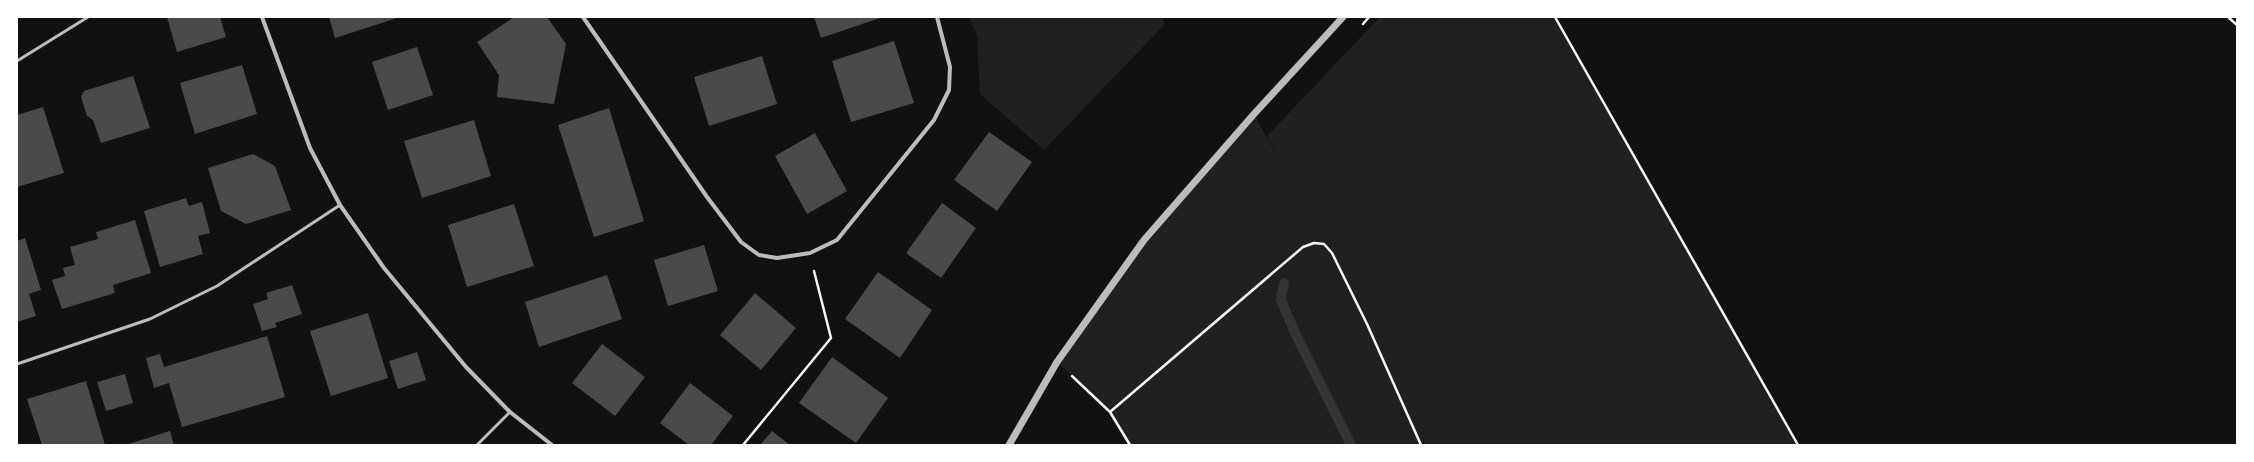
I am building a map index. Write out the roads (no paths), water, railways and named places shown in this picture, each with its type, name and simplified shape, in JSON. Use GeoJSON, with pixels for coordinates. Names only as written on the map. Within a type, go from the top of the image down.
{"type":"FeatureCollection","features":[{"type":"Feature","properties":{"kind":"street"},"geometry":{"type":"LineString","coordinates":[[262,17],[310,148],[340,205],[389,274],[466,366],[510,412],[552,445]]}},
{"type":"Feature","properties":{"kind":"street"},"geometry":{"type":"LineString","coordinates":[[583,17],[702,191],[741,242],[759,255],[777,258],[810,252],[837,240],[934,120],[949,90],[950,67],[937,17]]}},
{"type":"Feature","properties":{"kind":"street"},"geometry":{"type":"LineString","coordinates":[[1009,445],[1057,362],[1144,240],[1254,114],[1343,17]]}},
{"type":"Feature","properties":{"kind":"lane"},"geometry":{"type":"LineString","coordinates":[[17,62],[88,17]]}},
{"type":"Feature","properties":{"kind":"lane"},"geometry":{"type":"LineString","coordinates":[[17,364],[150,319],[217,286],[340,205]]}},
{"type":"Feature","properties":{"kind":"lane"},"geometry":{"type":"LineString","coordinates":[[477,445],[510,412]]}},
{"type":"Feature","properties":{"kind":"waterway"},"geometry":{"type":"LineString","coordinates":[[1284,283],[1281,300],[1296,335],[1351,445]]}}]}
